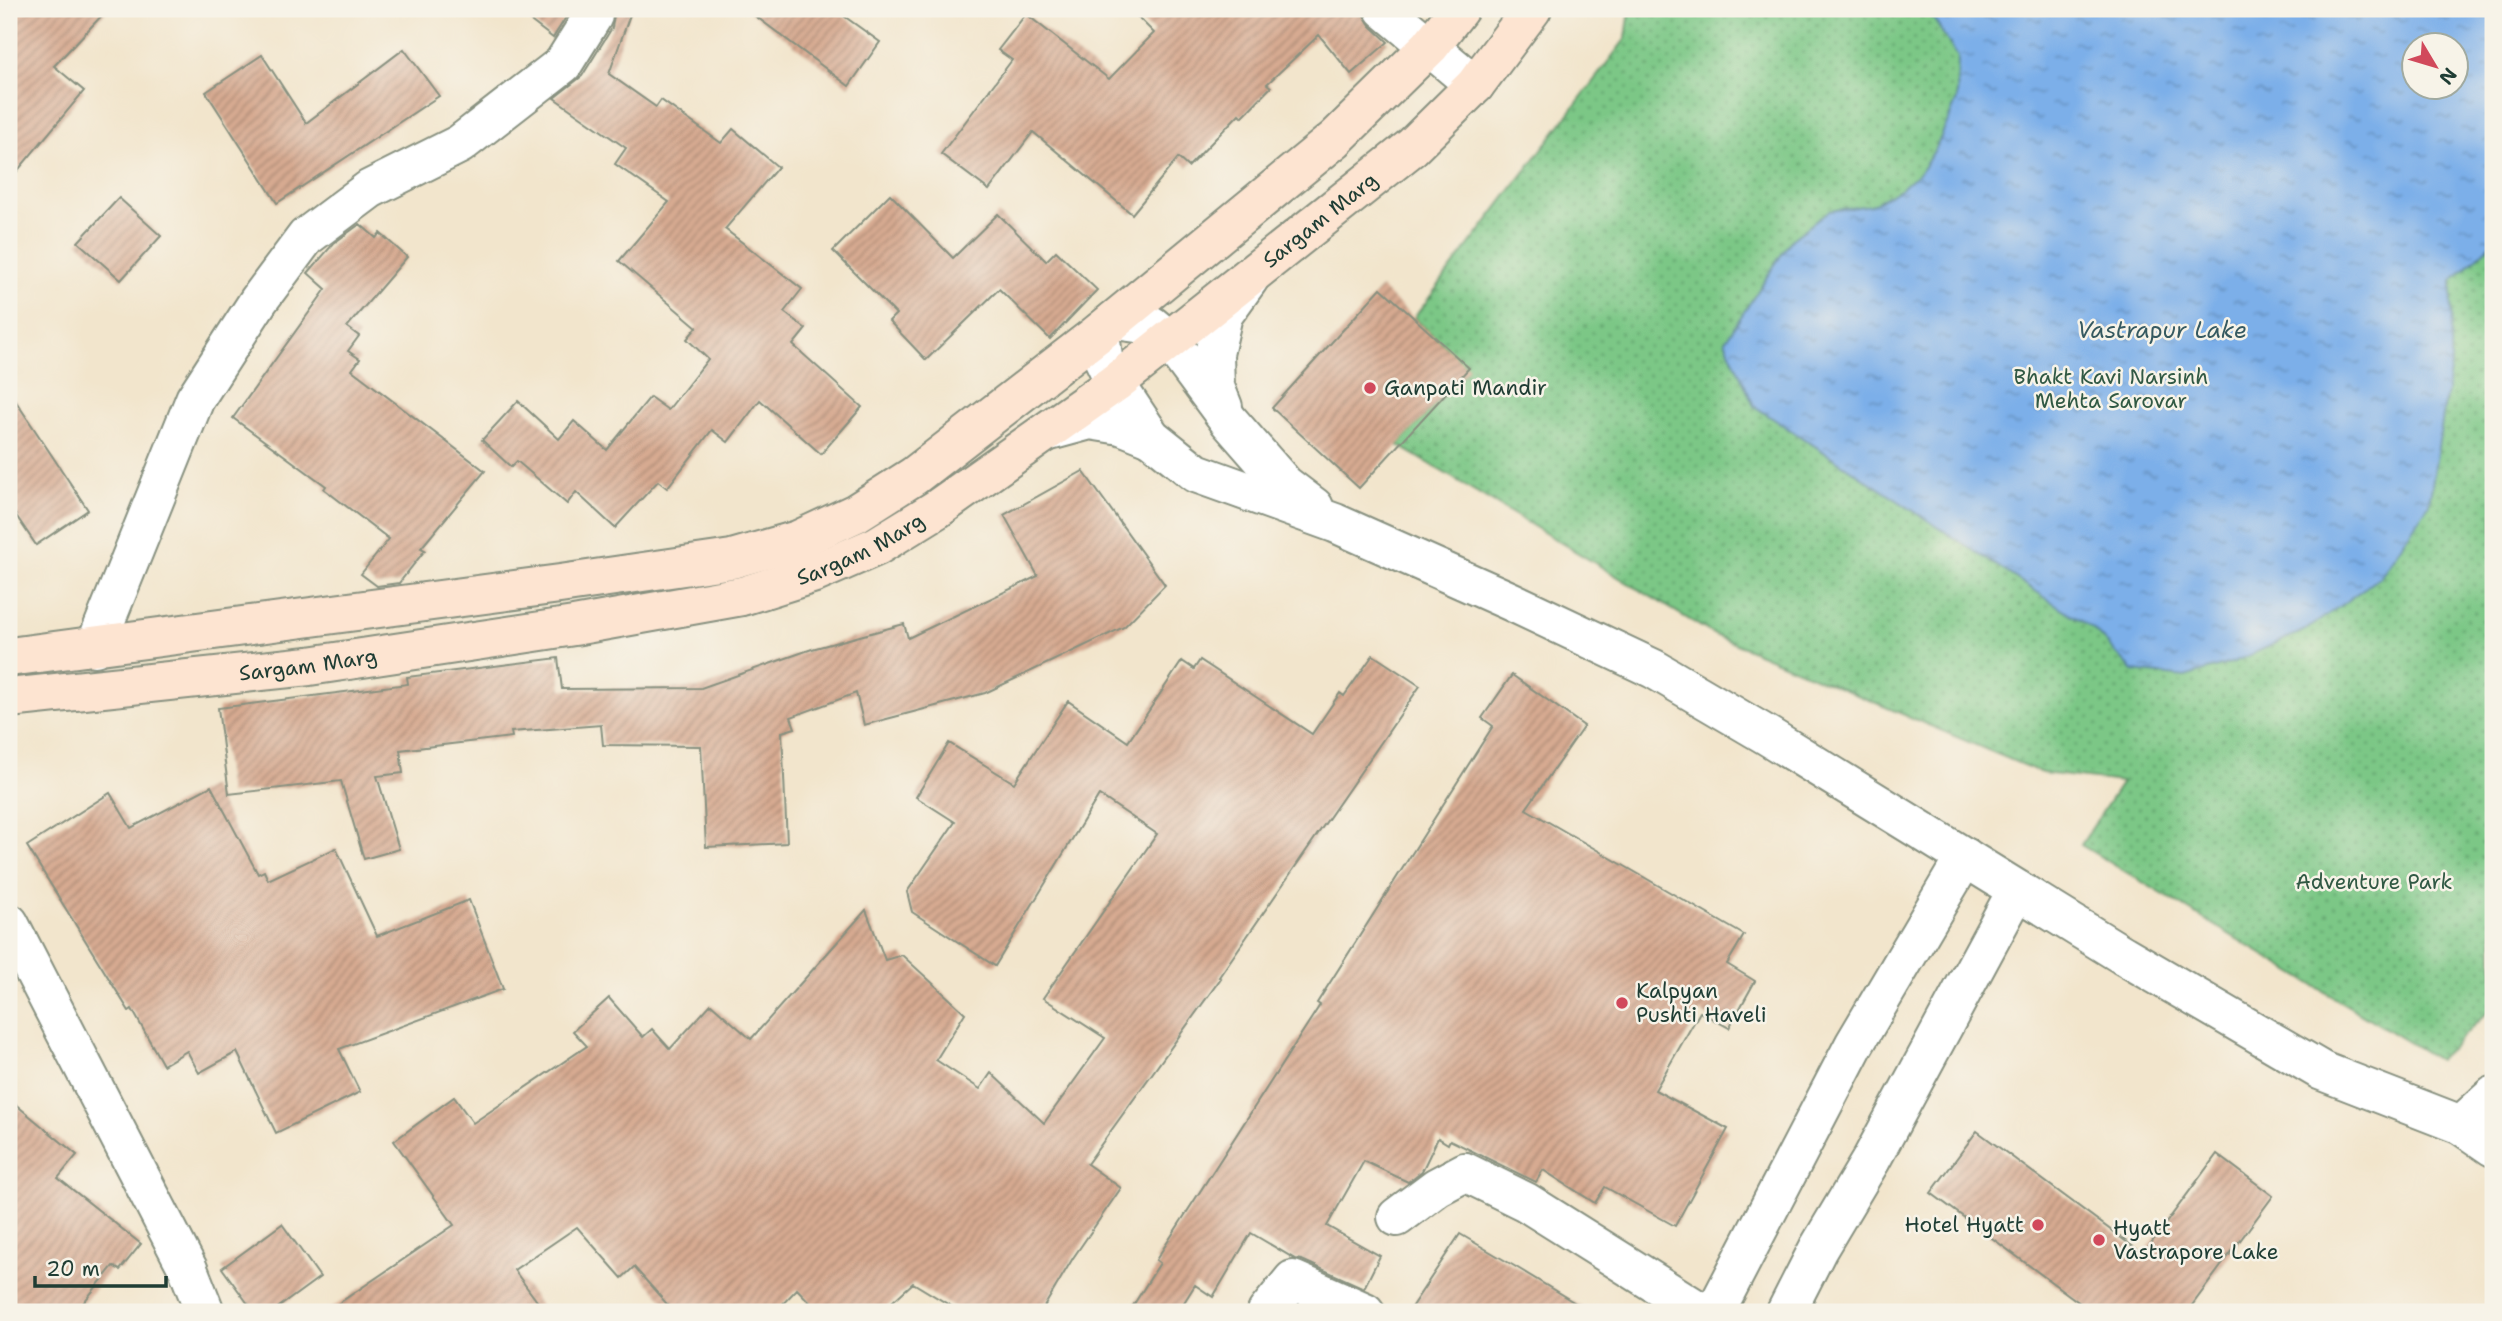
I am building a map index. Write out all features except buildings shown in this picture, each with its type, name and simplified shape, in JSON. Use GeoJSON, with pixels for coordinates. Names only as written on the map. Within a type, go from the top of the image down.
{"type":"FeatureCollection","features":[{"type":"Feature","properties":{"kind":"main road","name":"Sargam Marg"},"geometry":{"type":"LineString","coordinates":[[9,657],[95,648],[719,561],[798,540],[856,513],[914,476],[1107,326],[1335,139],[1430,46],[1459,9]]}},
{"type":"Feature","properties":{"kind":"main road","name":"Sargam Marg"},"geometry":{"type":"LineString","coordinates":[[9,698],[309,666],[574,626],[742,596],[815,573],[877,545],[937,509],[1115,383],[1412,147],[1475,85],[1532,9]]}},
{"type":"Feature","properties":{"kind":"street"},"geometry":{"type":"LineString","coordinates":[[95,648],[195,399],[259,300],[306,237],[370,190],[460,144],[563,64],[593,16],[593,9]]}},
{"type":"Feature","properties":{"kind":"street"},"geometry":{"type":"LineString","coordinates":[[1384,9],[1475,85]]}},
{"type":"Feature","properties":{"kind":"street"},"geometry":{"type":"LineString","coordinates":[[1229,421],[1214,387],[1214,354],[1223,315],[1251,277]]}},
{"type":"Feature","properties":{"kind":"street"},"geometry":{"type":"LineString","coordinates":[[1151,437],[1115,383],[1103,358],[1107,326],[1151,325],[1169,340],[1229,421],[1285,485],[1335,523]]}},
{"type":"Feature","properties":{"kind":"street"},"geometry":{"type":"LineString","coordinates":[[1046,432],[1090,420],[1121,425],[1151,437],[1196,473],[1335,523],[1654,669],[1769,736],[2017,890],[2322,1071],[2461,1125],[2493,1147]]}},
{"type":"Feature","properties":{"kind":"street"},"geometry":{"type":"LineString","coordinates":[[1715,1312],[1854,1045],[1965,857]]}},
{"type":"Feature","properties":{"kind":"street"},"geometry":{"type":"LineString","coordinates":[[1786,1312],[2017,890]]}},
{"type":"Feature","properties":{"kind":"street"},"geometry":{"type":"LineString","coordinates":[[9,923],[188,1269],[205,1312]]}},
{"type":"Feature","properties":{"kind":"street"},"geometry":{"type":"LineString","coordinates":[[2461,1125],[2493,1096]]}},
{"type":"Feature","properties":{"kind":"street"},"geometry":{"type":"LineString","coordinates":[[1398,1217],[1437,1187],[1465,1172],[1526,1202],[1701,1312]]}},
{"type":"Feature","properties":{"kind":"street"},"geometry":{"type":"LineString","coordinates":[[1267,1312],[1293,1280],[1365,1312]]}},
{"type":"Feature","properties":{"kind":"green space","name":"Bhakt Kavi Narsinh Mehta Sarovar"},"geometry":{"type":"Polygon","coordinates":[[[1630,9],[2493,9],[2493,1007],[2438,1060],[2081,845],[2122,782],[2042,773],[1715,635],[1398,445],[1468,368],[1414,318],[1626,38],[1630,9]]]}},
{"type":"Feature","properties":{"kind":"water","name":"Vastrapur Lake"},"geometry":{"type":"Polygon","coordinates":[[[1932,9],[2493,9],[2493,242],[2452,281],[2451,365],[2429,504],[2381,576],[2308,629],[2234,662],[2185,677],[2133,671],[2093,629],[1754,406],[1725,341],[1791,240],[1829,211],[1871,205],[1903,187],[1921,171],[1936,148],[1957,100],[1958,57],[1929,12],[1932,9]]]}},
{"type":"Feature","properties":{"kind":"place","name":"Ganpati Mandir"},"geometry":{"type":"Point","coordinates":[1370,388]}},
{"type":"Feature","properties":{"kind":"place","name":"Kalpyan Pushti Haveli"},"geometry":{"type":"Point","coordinates":[1622,1003]}},
{"type":"Feature","properties":{"kind":"place","name":"Hotel Hyatt"},"geometry":{"type":"Point","coordinates":[2038,1225]}},
{"type":"Feature","properties":{"kind":"place","name":"Hyatt Vastrapore Lake"},"geometry":{"type":"Point","coordinates":[2099,1240]}},
{"type":"Feature","properties":{"kind":"park label","name":"Adventure Park"},"geometry":{"type":"Point","coordinates":[2374,882]}}]}
